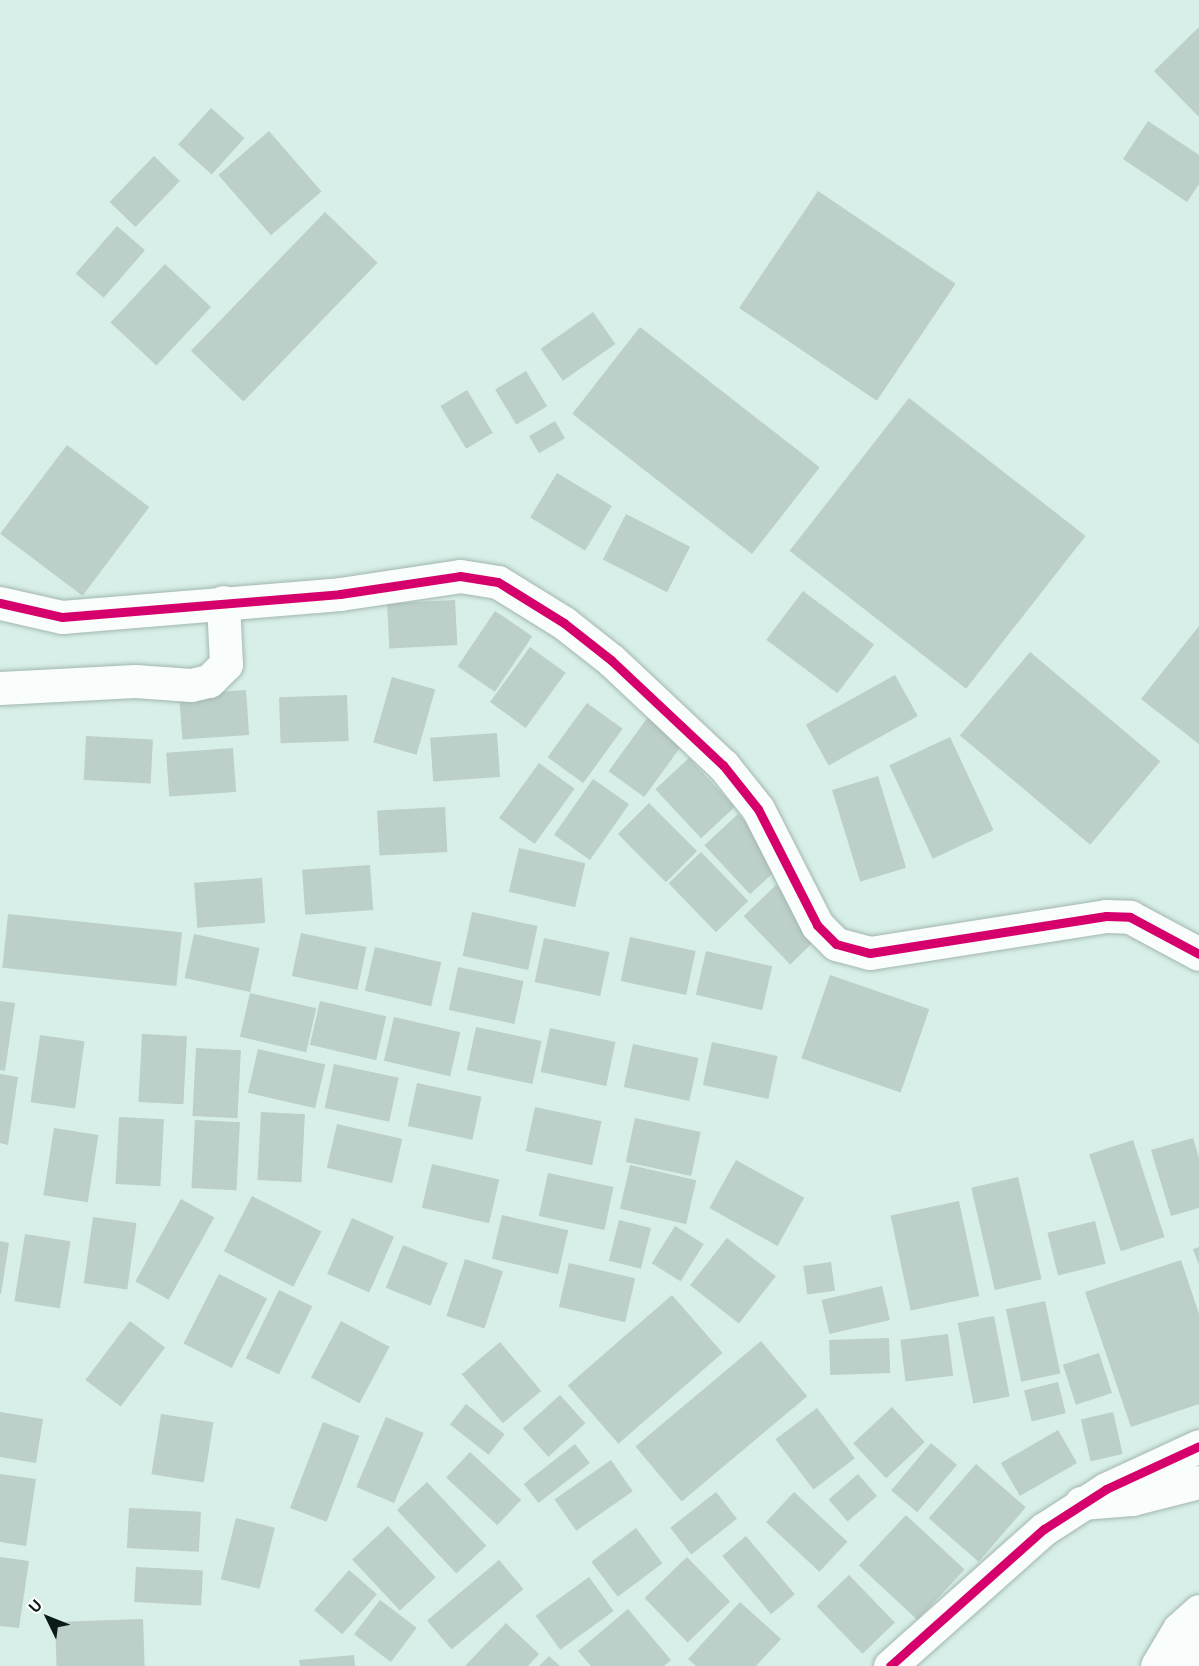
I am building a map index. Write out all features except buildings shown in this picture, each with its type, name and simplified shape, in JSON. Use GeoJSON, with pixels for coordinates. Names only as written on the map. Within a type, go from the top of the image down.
{"type":"FeatureCollection","features":[{"type":"Feature","properties":{"kind":"main road"},"geometry":{"type":"LineString","coordinates":[[0,603],[62,617],[340,594],[460,576],[498,582],[520,593],[564,623],[652,695],[723,765],[758,809],[817,925],[836,944],[870,953],[1106,916],[1130,918],[1148,925],[1199,954]]}},
{"type":"Feature","properties":{"kind":"main road"},"geometry":{"type":"LineString","coordinates":[[0,688],[135,681],[191,685],[209,681],[226,664],[223,602]]}},
{"type":"Feature","properties":{"kind":"main road"},"geometry":{"type":"LineString","coordinates":[[890,1666],[1044,1529],[1081,1503],[1199,1446]]}},
{"type":"Feature","properties":{"kind":"main road"},"geometry":{"type":"LineString","coordinates":[[1081,1503],[1132,1499],[1199,1482]]}},
{"type":"Feature","properties":{"kind":"main road"},"geometry":{"type":"LineString","coordinates":[[1157,1666],[1179,1629],[1199,1611]]}},
{"type":"Feature","properties":{"kind":"main road"},"geometry":{"type":"LineString","coordinates":[[1173,1666],[1199,1646]]}},
{"type":"Feature","properties":{"kind":"cycle path"},"geometry":{"type":"LineString","coordinates":[[0,603],[62,617],[340,594],[460,576],[498,582],[564,623],[611,660],[723,765],[758,809],[817,925],[836,944],[870,953],[1106,916],[1130,917],[1199,954]]}},
{"type":"Feature","properties":{"kind":"cycle path"},"geometry":{"type":"LineString","coordinates":[[890,1666],[1044,1529],[1106,1489],[1199,1446]]}}]}
